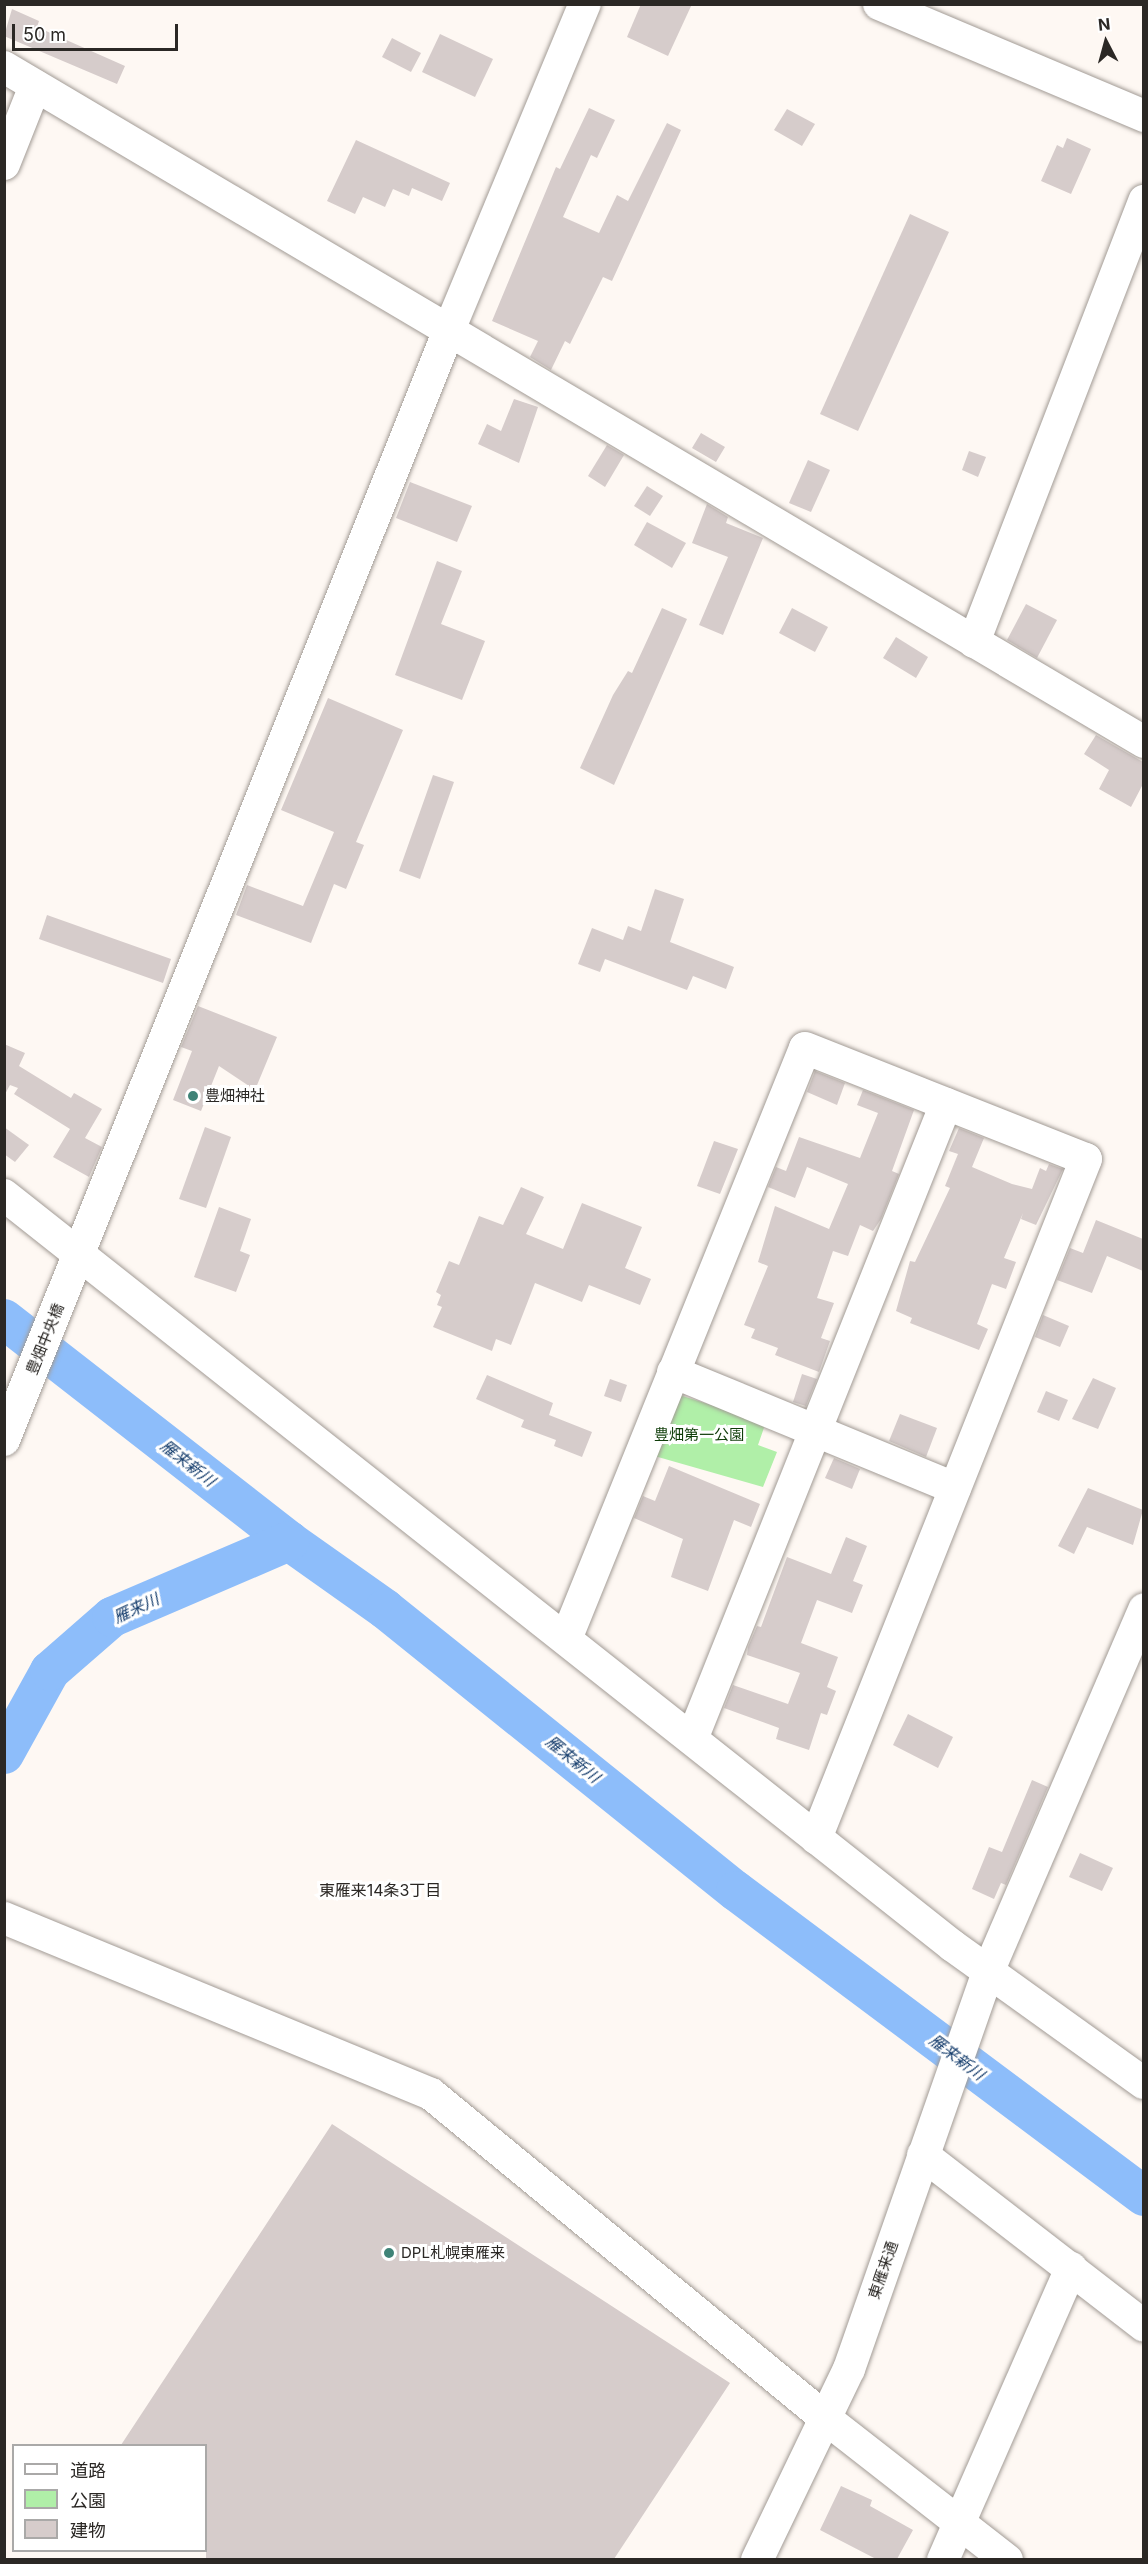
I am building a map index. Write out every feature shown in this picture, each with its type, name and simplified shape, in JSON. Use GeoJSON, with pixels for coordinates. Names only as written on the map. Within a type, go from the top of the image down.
{"type":"FeatureCollection","features":[{"type":"Feature","properties":{"kind":"street","name":"豊畑中央橋"},"geometry":{"type":"LineString","coordinates":[[4,1440],[449,330],[585,4]]}},
{"type":"Feature","properties":{"kind":"street"},"geometry":{"type":"LineString","coordinates":[[879,4],[1143,116]]}},
{"type":"Feature","properties":{"kind":"street"},"geometry":{"type":"LineString","coordinates":[[4,67],[1143,742]]}},
{"type":"Feature","properties":{"kind":"street"},"geometry":{"type":"LineString","coordinates":[[4,164],[35,86]]}},
{"type":"Feature","properties":{"kind":"street"},"geometry":{"type":"LineString","coordinates":[[974,642],[1143,201]]}},
{"type":"Feature","properties":{"kind":"street"},"geometry":{"type":"LineString","coordinates":[[566,1639],[805,1048],[1086,1159],[816,1838]]}},
{"type":"Feature","properties":{"kind":"street"},"geometry":{"type":"LineString","coordinates":[[692,1739],[946,1104]]}},
{"type":"Feature","properties":{"kind":"street"},"geometry":{"type":"LineString","coordinates":[[4,1195],[81,1251],[816,1838],[983,1985],[1143,2083]]}},
{"type":"Feature","properties":{"kind":"street"},"geometry":{"type":"LineString","coordinates":[[673,1372],[955,1488]]}},
{"type":"Feature","properties":{"kind":"street","name":"東雁来通"},"geometry":{"type":"LineString","coordinates":[[757,2559],[849,2369],[983,1985],[1143,1609]]}},
{"type":"Feature","properties":{"kind":"street"},"geometry":{"type":"LineString","coordinates":[[4,1918],[431,2094],[825,2418],[1007,2559]]}},
{"type":"Feature","properties":{"kind":"street"},"geometry":{"type":"LineString","coordinates":[[927,2143],[1071,2268],[1143,2326]]}},
{"type":"Feature","properties":{"kind":"street"},"geometry":{"type":"LineString","coordinates":[[943,2559],[1071,2268]]}},
{"type":"Feature","properties":{"kind":"green space","name":"豊畑第一公園"},"geometry":{"type":"Polygon","coordinates":[[[673,1393],[766,1422],[758,1445],[777,1452],[763,1487],[651,1455],[673,1393]]]}},
{"type":"Feature","properties":{"kind":"building"},"geometry":{"type":"Polygon","coordinates":[[[641,4],[692,4],[668,56],[627,37],[641,4]]]}},
{"type":"Feature","properties":{"kind":"building"},"geometry":{"type":"Polygon","coordinates":[[[12,9],[39,21],[37,27],[125,66],[117,84],[4,36],[12,9]]]}},
{"type":"Feature","properties":{"kind":"building"},"geometry":{"type":"Polygon","coordinates":[[[440,34],[493,59],[475,97],[422,72],[440,34]]]}},
{"type":"Feature","properties":{"kind":"building"},"geometry":{"type":"Polygon","coordinates":[[[392,38],[421,53],[411,72],[382,57],[392,38]]]}},
{"type":"Feature","properties":{"kind":"building"},"geometry":{"type":"Polygon","coordinates":[[[589,108],[615,120],[597,158],[591,155],[563,217],[599,233],[617,195],[628,201],[667,123],[681,130],[612,281],[603,277],[570,344],[565,341],[551,370],[530,357],[538,341],[492,321],[556,167],[560,169],[589,108]]]}},
{"type":"Feature","properties":{"kind":"building"},"geometry":{"type":"Polygon","coordinates":[[[787,109],[815,124],[802,146],[774,130],[787,109]]]}},
{"type":"Feature","properties":{"kind":"building"},"geometry":{"type":"Polygon","coordinates":[[[1067,138],[1091,149],[1071,194],[1041,181],[1057,145],[1063,148],[1067,138]]]}},
{"type":"Feature","properties":{"kind":"building"},"geometry":{"type":"Polygon","coordinates":[[[356,140],[450,183],[442,201],[412,188],[409,196],[393,189],[385,207],[363,197],[355,214],[327,201],[356,140]]]}},
{"type":"Feature","properties":{"kind":"building"},"geometry":{"type":"Polygon","coordinates":[[[910,214],[949,232],[858,431],[820,414],[910,214]]]}},
{"type":"Feature","properties":{"kind":"building"},"geometry":{"type":"Polygon","coordinates":[[[514,399],[538,407],[519,463],[478,444],[487,424],[501,431],[514,399]]]}},
{"type":"Feature","properties":{"kind":"building"},"geometry":{"type":"Polygon","coordinates":[[[701,433],[725,447],[716,462],[692,448],[701,433]]]}},
{"type":"Feature","properties":{"kind":"building"},"geometry":{"type":"Polygon","coordinates":[[[607,445],[624,455],[605,487],[588,476],[607,445]]]}},
{"type":"Feature","properties":{"kind":"building"},"geometry":{"type":"Polygon","coordinates":[[[969,451],[986,457],[978,477],[962,470],[969,451]]]}},
{"type":"Feature","properties":{"kind":"building"},"geometry":{"type":"Polygon","coordinates":[[[808,460],[830,470],[811,512],[789,503],[808,460]]]}},
{"type":"Feature","properties":{"kind":"building"},"geometry":{"type":"Polygon","coordinates":[[[410,482],[472,506],[457,542],[396,518],[410,482]]]}},
{"type":"Feature","properties":{"kind":"building"},"geometry":{"type":"Polygon","coordinates":[[[647,486],[663,496],[650,516],[634,506],[647,486]]]}},
{"type":"Feature","properties":{"kind":"building"},"geometry":{"type":"Polygon","coordinates":[[[707,504],[728,517],[726,523],[763,538],[723,635],[699,625],[728,557],[692,543],[707,504]]]}},
{"type":"Feature","properties":{"kind":"building"},"geometry":{"type":"Polygon","coordinates":[[[647,522],[686,543],[672,568],[634,545],[647,522]]]}},
{"type":"Feature","properties":{"kind":"building"},"geometry":{"type":"Polygon","coordinates":[[[437,561],[462,571],[441,624],[485,641],[462,700],[395,675],[437,561]]]}},
{"type":"Feature","properties":{"kind":"building"},"geometry":{"type":"Polygon","coordinates":[[[1026,604],[1057,620],[1037,658],[1007,640],[1026,604]]]}},
{"type":"Feature","properties":{"kind":"building"},"geometry":{"type":"Polygon","coordinates":[[[662,608],[687,619],[614,785],[580,768],[613,695],[628,671],[632,673],[662,608]]]}},
{"type":"Feature","properties":{"kind":"building"},"geometry":{"type":"Polygon","coordinates":[[[792,608],[828,627],[815,652],[779,633],[792,608]]]}},
{"type":"Feature","properties":{"kind":"building"},"geometry":{"type":"Polygon","coordinates":[[[896,637],[928,657],[916,678],[883,658],[896,637]]]}},
{"type":"Feature","properties":{"kind":"building"},"geometry":{"type":"Polygon","coordinates":[[[328,698],[403,730],[356,842],[364,845],[346,889],[334,884],[311,943],[236,915],[247,885],[303,906],[334,832],[281,810],[328,698]]]}},
{"type":"Feature","properties":{"kind":"building"},"geometry":{"type":"Polygon","coordinates":[[[1096,735],[1143,762],[1143,784],[1131,807],[1099,789],[1109,770],[1084,754],[1096,735]]]}},
{"type":"Feature","properties":{"kind":"building"},"geometry":{"type":"Polygon","coordinates":[[[433,775],[454,782],[420,879],[399,871],[433,775]]]}},
{"type":"Feature","properties":{"kind":"building"},"geometry":{"type":"Polygon","coordinates":[[[655,889],[684,899],[670,942],[734,967],[726,989],[693,976],[687,990],[605,959],[600,972],[578,964],[592,928],[623,940],[628,926],[641,931],[655,889]]]}},
{"type":"Feature","properties":{"kind":"building"},"geometry":{"type":"Polygon","coordinates":[[[47,915],[171,959],[163,983],[39,939],[47,915]]]}},
{"type":"Feature","properties":{"kind":"building"},"geometry":{"type":"Polygon","coordinates":[[[198,1006],[277,1037],[255,1090],[219,1066],[201,1111],[173,1100],[192,1051],[181,1047],[198,1006]]]}},
{"type":"Feature","properties":{"kind":"building"},"geometry":{"type":"Polygon","coordinates":[[[4,1044],[25,1053],[19,1066],[71,1098],[74,1093],[102,1109],[85,1138],[102,1147],[89,1177],[53,1157],[70,1129],[14,1094],[18,1088],[10,1085],[4,1096],[4,1044]]]}},
{"type":"Feature","properties":{"kind":"building"},"geometry":{"type":"Polygon","coordinates":[[[815,1071],[845,1083],[837,1105],[807,1092],[815,1071]]]}},
{"type":"Feature","properties":{"kind":"building"},"geometry":{"type":"Polygon","coordinates":[[[863,1090],[914,1110],[892,1171],[899,1174],[881,1219],[873,1231],[860,1225],[848,1256],[833,1251],[817,1298],[834,1303],[821,1338],[830,1341],[819,1372],[775,1355],[778,1348],[751,1338],[755,1329],[744,1325],[768,1266],[758,1262],[775,1206],[829,1229],[848,1184],[807,1167],[795,1198],[768,1187],[776,1167],[786,1171],[799,1137],[860,1158],[878,1113],[857,1105],[863,1090]]]}},
{"type":"Feature","properties":{"kind":"building"},"geometry":{"type":"Polygon","coordinates":[[[4,1127],[29,1145],[15,1162],[4,1154],[4,1127]]]}},
{"type":"Feature","properties":{"kind":"building"},"geometry":{"type":"Polygon","coordinates":[[[205,1127],[231,1137],[206,1208],[179,1199],[205,1127]]]}},
{"type":"Feature","properties":{"kind":"building"},"geometry":{"type":"Polygon","coordinates":[[[959,1128],[984,1138],[972,1167],[1012,1184],[1032,1189],[1040,1168],[1046,1171],[1049,1164],[1063,1169],[1036,1225],[1021,1219],[1023,1213],[1004,1258],[1016,1262],[1006,1289],[992,1284],[977,1324],[988,1329],[979,1350],[910,1323],[912,1318],[896,1311],[910,1261],[915,1262],[950,1188],[945,1186],[958,1154],[949,1151],[959,1128]]]}},
{"type":"Feature","properties":{"kind":"building"},"geometry":{"type":"Polygon","coordinates":[[[714,1141],[738,1149],[720,1194],[697,1186],[714,1141]]]}},
{"type":"Feature","properties":{"kind":"building"},"geometry":{"type":"Polygon","coordinates":[[[521,1187],[544,1197],[526,1234],[563,1249],[582,1203],[642,1227],[625,1268],[651,1279],[640,1305],[589,1285],[582,1302],[535,1283],[511,1345],[496,1339],[492,1351],[433,1327],[442,1307],[437,1305],[441,1295],[436,1292],[449,1261],[459,1265],[479,1216],[503,1225],[521,1187]]]}},
{"type":"Feature","properties":{"kind":"building"},"geometry":{"type":"Polygon","coordinates":[[[219,1207],[251,1219],[240,1251],[250,1255],[236,1292],[194,1277],[219,1207]]]}},
{"type":"Feature","properties":{"kind":"building"},"geometry":{"type":"Polygon","coordinates":[[[1096,1220],[1143,1239],[1143,1271],[1107,1256],[1092,1293],[1057,1280],[1070,1248],[1083,1253],[1096,1220]]]}},
{"type":"Feature","properties":{"kind":"building"},"geometry":{"type":"Polygon","coordinates":[[[1043,1315],[1069,1326],[1060,1347],[1035,1337],[1043,1315]]]}},
{"type":"Feature","properties":{"kind":"building"},"geometry":{"type":"Polygon","coordinates":[[[802,1374],[817,1379],[806,1406],[793,1402],[802,1374]]]}},
{"type":"Feature","properties":{"kind":"building"},"geometry":{"type":"Polygon","coordinates":[[[487,1375],[553,1403],[549,1415],[592,1432],[582,1457],[554,1446],[556,1440],[521,1427],[524,1420],[476,1399],[487,1375]]]}},
{"type":"Feature","properties":{"kind":"building"},"geometry":{"type":"Polygon","coordinates":[[[1093,1378],[1116,1388],[1098,1429],[1072,1419],[1093,1378]]]}},
{"type":"Feature","properties":{"kind":"building"},"geometry":{"type":"Polygon","coordinates":[[[610,1379],[627,1385],[621,1402],[604,1396],[610,1379]]]}},
{"type":"Feature","properties":{"kind":"building"},"geometry":{"type":"Polygon","coordinates":[[[1046,1391],[1068,1400],[1059,1421],[1037,1412],[1046,1391]]]}},
{"type":"Feature","properties":{"kind":"building"},"geometry":{"type":"Polygon","coordinates":[[[900,1414],[937,1428],[926,1457],[889,1441],[900,1414]]]}},
{"type":"Feature","properties":{"kind":"building"},"geometry":{"type":"Polygon","coordinates":[[[834,1458],[860,1469],[852,1489],[825,1478],[834,1458]]]}},
{"type":"Feature","properties":{"kind":"building"},"geometry":{"type":"Polygon","coordinates":[[[669,1466],[760,1504],[751,1527],[734,1520],[708,1591],[671,1577],[683,1539],[634,1518],[643,1496],[655,1501],[669,1466]]]}},
{"type":"Feature","properties":{"kind":"building"},"geometry":{"type":"Polygon","coordinates":[[[1088,1488],[1143,1510],[1133,1545],[1087,1527],[1074,1554],[1058,1546],[1088,1488]]]}},
{"type":"Feature","properties":{"kind":"building"},"geometry":{"type":"Polygon","coordinates":[[[846,1537],[867,1546],[853,1581],[863,1585],[852,1613],[817,1600],[801,1643],[838,1657],[827,1687],[836,1691],[827,1715],[821,1713],[809,1750],[776,1739],[779,1728],[724,1708],[733,1685],[788,1704],[800,1673],[747,1655],[748,1647],[757,1626],[761,1627],[787,1557],[831,1574],[846,1537]]]}},
{"type":"Feature","properties":{"kind":"building"},"geometry":{"type":"Polygon","coordinates":[[[908,1714],[953,1737],[938,1768],[893,1745],[908,1714]]]}},
{"type":"Feature","properties":{"kind":"building"},"geometry":{"type":"Polygon","coordinates":[[[1032,1780],[1048,1787],[1006,1885],[1001,1883],[994,1899],[972,1889],[989,1847],[1002,1852],[1032,1780]]]}},
{"type":"Feature","properties":{"kind":"building"},"geometry":{"type":"Polygon","coordinates":[[[1080,1853],[1113,1868],[1102,1891],[1069,1877],[1080,1853]]]}},
{"type":"Feature","properties":{"kind":"building","name":"DPL札幌東雁来"},"geometry":{"type":"Polygon","coordinates":[[[332,2124],[730,2383],[614,2559],[206,2559],[207,2444],[122,2444],[332,2124]]]}},
{"type":"Feature","properties":{"kind":"building"},"geometry":{"type":"Polygon","coordinates":[[[841,2486],[872,2500],[870,2506],[913,2530],[897,2559],[876,2559],[820,2530],[841,2486]]]}},
{"type":"Feature","properties":{"kind":"waterway","name":"雁来新川"},"geometry":{"type":"LineString","coordinates":[[4,1319],[289,1541],[385,1609],[736,1891],[1144,2196]]}},
{"type":"Feature","properties":{"kind":"waterway","name":"雁来川"},"geometry":{"type":"LineString","coordinates":[[4,1754],[50,1671],[112,1617],[289,1541]]}},
{"type":"Feature","properties":{"kind":"place","name":"豊畑神社"},"geometry":{"type":"Point","coordinates":[193,1096]}},
{"type":"Feature","properties":{"kind":"place","name":"DPL札幌東雁来"},"geometry":{"type":"Point","coordinates":[389,2253]}},
{"type":"Feature","properties":{"kind":"district","name":"東雁来14条3丁目"},"geometry":{"type":"Point","coordinates":[380,1890]}}]}
